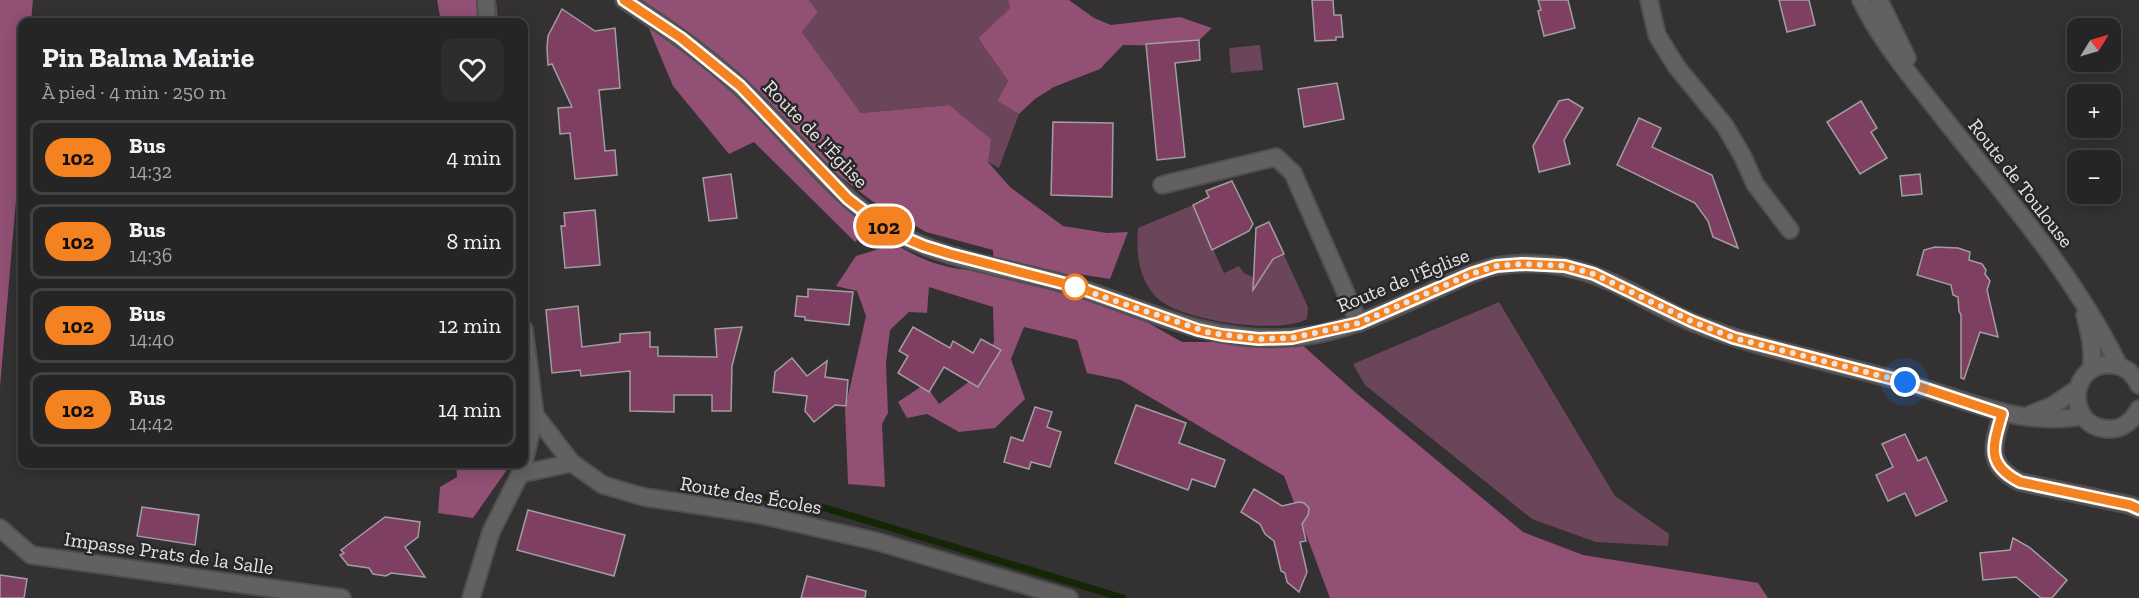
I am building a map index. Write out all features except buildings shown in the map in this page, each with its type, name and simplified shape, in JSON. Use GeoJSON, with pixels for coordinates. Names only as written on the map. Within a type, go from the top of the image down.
{"type":"FeatureCollection","features":[{"type":"Feature","properties":{"kind":"street"},"geometry":{"type":"LineString","coordinates":[[486,0],[488,18]]}},
{"type":"Feature","properties":{"kind":"street","name":"Route de l'Église"},"geometry":{"type":"LineString","coordinates":[[624,0],[681,38],[740,86],[848,199],[874,219],[907,239],[950,254],[1074,286],[1198,330],[1259,339],[1292,338],[1359,323],[1471,274],[1496,266],[1522,264],[1565,266],[1594,274],[1691,321],[1734,338],[1905,382],[2002,414],[2055,419],[2083,416]]}},
{"type":"Feature","properties":{"kind":"street"},"geometry":{"type":"LineString","coordinates":[[1649,0],[1657,34],[1676,66],[1725,126],[1755,184],[1790,230]]}},
{"type":"Feature","properties":{"kind":"street","name":"Route de Toulouse"},"geometry":{"type":"LineString","coordinates":[[1861,0],[1908,74],[2054,258],[2106,338],[2119,366]]}},
{"type":"Feature","properties":{"kind":"street","name":"Route de Toulouse"},"geometry":{"type":"LineString","coordinates":[[1879,0],[1911,66],[1934,106]]}},
{"type":"Feature","properties":{"kind":"street"},"geometry":{"type":"LineString","coordinates":[[1162,185],[1276,157],[1293,173],[1359,323]]}},
{"type":"Feature","properties":{"kind":"street","name":"Route de Toulouse"},"geometry":{"type":"LineString","coordinates":[[2074,287],[2092,342],[2091,370]]}},
{"type":"Feature","properties":{"kind":"street"},"geometry":{"type":"LineString","coordinates":[[528,360],[535,415],[528,443]]}},
{"type":"Feature","properties":{"kind":"street"},"geometry":{"type":"LineString","coordinates":[[2091,370],[2104,364],[2119,366],[2129,371],[2139,386]]}},
{"type":"Feature","properties":{"kind":"street","name":"Route de l'Église"},"geometry":{"type":"LineString","coordinates":[[2024,416],[2052,406],[2077,389],[2082,378],[2091,370]]}},
{"type":"Feature","properties":{"kind":"street"},"geometry":{"type":"LineString","coordinates":[[2077,389],[2077,404],[2083,416],[2091,424],[2101,428],[2131,428],[2132,420],[2139,409]]}},
{"type":"Feature","properties":{"kind":"street"},"geometry":{"type":"LineString","coordinates":[[2002,414],[1993,446],[1997,460],[2005,474],[2020,482],[2130,505],[2139,509]]}},
{"type":"Feature","properties":{"kind":"street","name":"Route des Écoles"},"geometry":{"type":"LineString","coordinates":[[535,415],[572,463],[603,485],[644,497],[756,514],[875,541],[1069,598]]}},
{"type":"Feature","properties":{"kind":"street"},"geometry":{"type":"LineString","coordinates":[[528,467],[572,463]]}},
{"type":"Feature","properties":{"kind":"street"},"geometry":{"type":"LineString","coordinates":[[471,598],[491,532],[522,468]]}},
{"type":"Feature","properties":{"kind":"street","name":"Impasse Prats de la Salle"},"geometry":{"type":"LineString","coordinates":[[0,528],[31,555],[342,598]]}},
{"type":"Feature","properties":{"kind":"shaded area"},"geometry":{"type":"Polygon","coordinates":[[[0,0],[33,0],[31,18],[18,18],[18,177],[0,387],[0,0]]]}},
{"type":"Feature","properties":{"kind":"shaded area"},"geometry":{"type":"Polygon","coordinates":[[[437,0],[496,0],[498,18],[440,18],[437,0]]]}},
{"type":"Feature","properties":{"kind":"shaded area"},"geometry":{"type":"Polygon","coordinates":[[[637,0],[809,0],[818,12],[802,32],[861,113],[949,105],[991,139],[988,162],[1010,187],[1063,226],[1107,233],[1128,232],[1110,279],[1078,274],[1074,294],[1138,317],[1182,342],[1299,342],[1356,393],[1523,532],[1583,555],[1758,583],[1768,598],[1330,598],[1284,476],[1121,380],[1087,373],[1077,340],[1024,327],[1011,359],[1025,399],[995,428],[959,432],[927,414],[907,418],[898,402],[925,384],[939,404],[974,378],[994,342],[993,307],[929,287],[927,313],[909,312],[890,330],[886,363],[888,413],[882,424],[885,487],[848,484],[845,409],[866,316],[857,291],[836,286],[856,256],[895,244],[932,262],[966,270],[994,272],[993,250],[926,232],[872,201],[834,172],[866,231],[855,242],[754,142],[729,154],[673,86],[637,0]]]}},
{"type":"Feature","properties":{"kind":"shaded area"},"geometry":{"type":"Polygon","coordinates":[[[809,0],[1008,0],[1010,8],[978,38],[1008,81],[997,101],[1019,114],[999,168],[988,162],[949,105],[861,113],[802,32],[818,12],[809,0]]]}},
{"type":"Feature","properties":{"kind":"shaded area"},"geometry":{"type":"Polygon","coordinates":[[[1008,0],[1069,0],[1094,18],[1111,25],[1180,17],[1212,28],[1193,46],[1123,45],[1100,69],[1054,87],[1035,99],[1019,114],[997,101],[1008,81],[978,38],[1010,8],[1008,0]]]}},
{"type":"Feature","properties":{"kind":"shaded area"},"geometry":{"type":"Polygon","coordinates":[[[1260,45],[1263,70],[1231,73],[1229,48],[1260,45]]]}},
{"type":"Feature","properties":{"kind":"shaded area"},"geometry":{"type":"Polygon","coordinates":[[[1193,205],[1224,273],[1239,266],[1244,273],[1255,278],[1267,271],[1269,262],[1284,255],[1308,307],[1307,319],[1293,324],[1275,326],[1230,323],[1185,313],[1156,297],[1145,282],[1142,273],[1137,246],[1138,228],[1193,205]]]}},
{"type":"Feature","properties":{"kind":"shaded area"},"geometry":{"type":"Polygon","coordinates":[[[1499,302],[1615,496],[1669,534],[1668,546],[1596,542],[1532,519],[1365,385],[1353,364],[1499,302]]]}},
{"type":"Feature","properties":{"kind":"shaded area"},"geometry":{"type":"Polygon","coordinates":[[[456,468],[508,468],[473,518],[438,513],[440,487],[457,477],[456,468]]]}},
{"type":"Feature","properties":{"kind":"waterway"},"geometry":{"type":"LineString","coordinates":[[722,490],[825,508],[1123,598]]}},
{"type":"Feature","properties":{"kind":"bus line","name":"102"},"geometry":{"type":"LineString","coordinates":[[624,0],[681,38],[740,86],[848,199],[898,235],[924,246],[1074,286],[1198,330],[1259,339],[1292,338],[1359,323],[1471,274],[1496,266],[1522,264],[1565,266],[1594,274],[1691,321],[1734,338],[1905,382],[2002,414],[1993,446],[1997,460],[2005,474],[2020,482],[2130,505],[2139,509]]}},
{"type":"Feature","properties":{"kind":"route"},"geometry":{"type":"LineString","coordinates":[[1075,287],[1210,333],[1259,339],[1292,338],[1359,323],[1471,274],[1496,266],[1522,264],[1565,266],[1594,274],[1691,321],[1734,338],[1905,382]]}}]}
